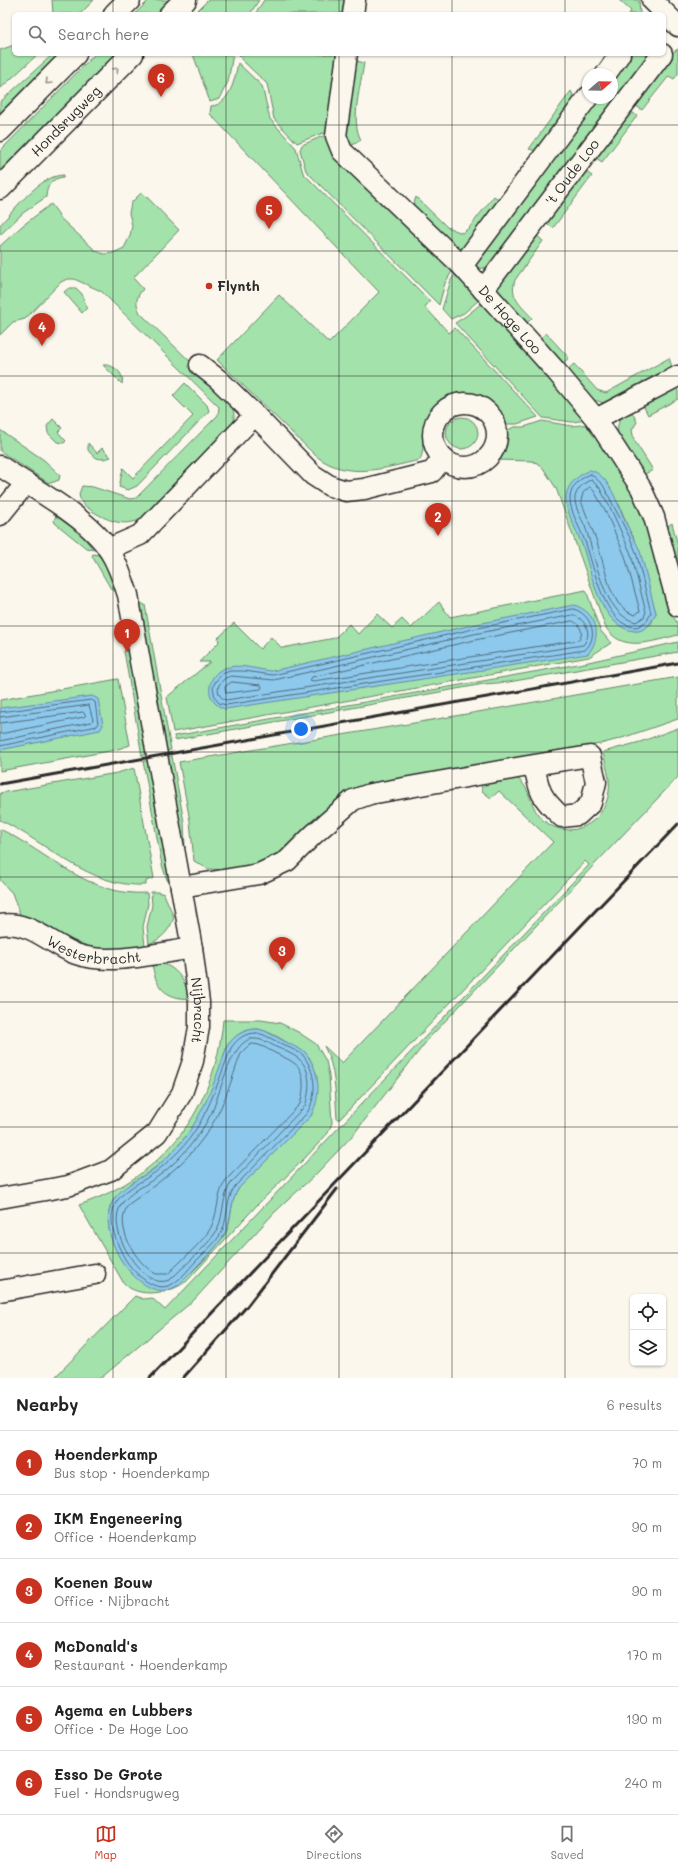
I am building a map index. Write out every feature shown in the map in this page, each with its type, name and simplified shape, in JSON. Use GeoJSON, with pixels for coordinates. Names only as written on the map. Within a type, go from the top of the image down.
{"type":"FeatureCollection","features":[{"type":"Feature","properties":{"kind":"main road"},"geometry":{"type":"LineString","coordinates":[[117,12],[129,0]]}},
{"type":"Feature","properties":{"kind":"main road"},"geometry":{"type":"LineString","coordinates":[[173,12],[185,0]]}},
{"type":"Feature","properties":{"kind":"main road"},"geometry":{"type":"LineString","coordinates":[[0,130],[73,56]]}},
{"type":"Feature","properties":{"kind":"main road","name":"Hondsrugweg"},"geometry":{"type":"LineString","coordinates":[[0,188],[130,56]]}},
{"type":"Feature","properties":{"kind":"street"},"geometry":{"type":"LineString","coordinates":[[353,12],[355,0]]}},
{"type":"Feature","properties":{"kind":"street"},"geometry":{"type":"LineString","coordinates":[[666,16],[678,26]]}},
{"type":"Feature","properties":{"kind":"street"},"geometry":{"type":"LineString","coordinates":[[666,48],[678,32]]}},
{"type":"Feature","properties":{"kind":"street","name":"De Hoge Loo"},"geometry":{"type":"LineString","coordinates":[[347,56],[336,136],[342,151],[462,266],[556,371],[596,419],[641,488],[654,517],[678,606]]}},
{"type":"Feature","properties":{"kind":"street"},"geometry":{"type":"LineString","coordinates":[[610,68],[619,56]]}},
{"type":"Feature","properties":{"kind":"street","name":"'t Oude Loo"},"geometry":{"type":"LineString","coordinates":[[483,290],[660,56]]}},
{"type":"Feature","properties":{"kind":"street"},"geometry":{"type":"LineString","coordinates":[[462,266],[583,104]]}},
{"type":"Feature","properties":{"kind":"street"},"geometry":{"type":"LineString","coordinates":[[200,364],[256,415],[313,476],[330,486],[346,491],[364,489],[432,472],[443,458]]}},
{"type":"Feature","properties":{"kind":"street"},"geometry":{"type":"LineString","coordinates":[[596,419],[678,376]]}},
{"type":"Feature","properties":{"kind":"street"},"geometry":{"type":"LineString","coordinates":[[108,549],[140,534],[256,415]]}},
{"type":"Feature","properties":{"kind":"street","name":"Nijbracht"},"geometry":{"type":"LineString","coordinates":[[0,466],[79,520],[98,536],[108,549],[121,574],[128,595],[158,756],[192,948],[199,1014],[199,1026],[193,1061],[182,1093],[157,1133],[111,1170],[68,1186],[0,1198]]}},
{"type":"Feature","properties":{"kind":"street"},"geometry":{"type":"LineString","coordinates":[[0,514],[13,501],[26,483]]}},
{"type":"Feature","properties":{"kind":"street"},"geometry":{"type":"LineString","coordinates":[[181,887],[259,874],[287,861],[313,835],[353,800],[370,794],[534,765]]}},
{"type":"Feature","properties":{"kind":"street","name":"Westerbracht"},"geometry":{"type":"LineString","coordinates":[[0,925],[11,924],[27,927],[76,954],[103,958],[122,958],[192,948]]}},
{"type":"Feature","properties":{"kind":"street"},"geometry":{"type":"LineString","coordinates":[[0,1291],[95,1274]]}},
{"type":"Feature","properties":{"kind":"green space"},"geometry":{"type":"Polygon","coordinates":[[[52,0],[94,0],[82,12],[53,12],[52,0]]]}},
{"type":"Feature","properties":{"kind":"green space"},"geometry":{"type":"Polygon","coordinates":[[[149,0],[173,0],[161,12],[137,12],[149,0]]]}},
{"type":"Feature","properties":{"kind":"green space"},"geometry":{"type":"Polygon","coordinates":[[[208,0],[259,0],[251,12],[196,12],[208,0]]]}},
{"type":"Feature","properties":{"kind":"green space"},"geometry":{"type":"Polygon","coordinates":[[[264,0],[345,0],[342,12],[256,12],[264,0]]]}},
{"type":"Feature","properties":{"kind":"green space"},"geometry":{"type":"Polygon","coordinates":[[[619,0],[639,0],[640,12],[630,12],[619,0]]]}},
{"type":"Feature","properties":{"kind":"green space"},"geometry":{"type":"Polygon","coordinates":[[[12,46],[12,56],[36,56],[0,89],[0,50],[12,46]]]}},
{"type":"Feature","properties":{"kind":"green space"},"geometry":{"type":"Polygon","coordinates":[[[678,49],[678,74],[674,79],[669,76],[642,110],[632,103],[670,54],[678,49]]]}},
{"type":"Feature","properties":{"kind":"green space"},"geometry":{"type":"Polygon","coordinates":[[[51,56],[67,56],[0,122],[0,102],[51,56]]]}},
{"type":"Feature","properties":{"kind":"green space"},"geometry":{"type":"Polygon","coordinates":[[[93,56],[118,56],[0,176],[0,151],[93,56]]]}},
{"type":"Feature","properties":{"kind":"green space"},"geometry":{"type":"Polygon","coordinates":[[[194,56],[233,56],[228,82],[219,99],[210,102],[194,56]]]}},
{"type":"Feature","properties":{"kind":"green space"},"geometry":{"type":"Polygon","coordinates":[[[240,56],[338,56],[330,134],[323,133],[297,143],[274,119],[267,84],[241,59],[240,56]]]}},
{"type":"Feature","properties":{"kind":"green space"},"geometry":{"type":"Polygon","coordinates":[[[624,56],[650,56],[618,98],[618,68],[616,68],[624,56]]]}},
{"type":"Feature","properties":{"kind":"green space"},"geometry":{"type":"Polygon","coordinates":[[[351,59],[364,63],[356,113],[356,123],[361,140],[349,147],[346,140],[351,59]]]}},
{"type":"Feature","properties":{"kind":"green space"},"geometry":{"type":"Polygon","coordinates":[[[238,63],[262,86],[270,119],[296,148],[303,173],[430,301],[425,307],[449,333],[455,328],[538,417],[517,424],[501,424],[494,410],[486,402],[472,395],[456,394],[441,400],[426,419],[420,460],[380,469],[353,470],[341,468],[328,464],[316,456],[217,360],[279,295],[329,343],[379,292],[210,114],[211,106],[223,101],[227,96],[233,83],[238,63]]]}},
{"type":"Feature","properties":{"kind":"green space"},"geometry":{"type":"Polygon","coordinates":[[[571,91],[577,102],[540,152],[529,149],[571,91]]]}},
{"type":"Feature","properties":{"kind":"green space"},"geometry":{"type":"Polygon","coordinates":[[[589,104],[614,104],[489,267],[478,269],[474,266],[589,104]]]}},
{"type":"Feature","properties":{"kind":"green space"},"geometry":{"type":"Polygon","coordinates":[[[628,109],[637,116],[602,162],[593,156],[628,109]]]}},
{"type":"Feature","properties":{"kind":"green space"},"geometry":{"type":"Polygon","coordinates":[[[323,136],[330,137],[453,270],[445,283],[439,305],[306,171],[300,150],[302,145],[323,136]]]}},
{"type":"Feature","properties":{"kind":"green space"},"geometry":{"type":"Polygon","coordinates":[[[582,169],[592,176],[553,228],[544,221],[582,169]]]}},
{"type":"Feature","properties":{"kind":"green space"},"geometry":{"type":"Polygon","coordinates":[[[64,175],[63,177],[55,179],[50,183],[47,189],[46,197],[23,213],[0,235],[0,225],[37,186],[55,176],[64,175]]]}},
{"type":"Feature","properties":{"kind":"green space"},"geometry":{"type":"Polygon","coordinates":[[[142,192],[179,230],[133,278],[143,289],[137,300],[138,309],[140,313],[225,395],[232,408],[234,423],[146,517],[125,523],[112,521],[85,506],[80,500],[79,494],[82,486],[93,487],[130,499],[136,498],[218,415],[219,407],[101,291],[74,279],[67,279],[61,282],[25,319],[13,322],[0,335],[0,246],[22,226],[51,204],[59,215],[58,216],[96,251],[104,254],[113,253],[124,248],[130,236],[132,225],[129,213],[131,203],[142,192]]]}},
{"type":"Feature","properties":{"kind":"green space"},"geometry":{"type":"Polygon","coordinates":[[[494,196],[503,202],[470,247],[459,252],[412,209],[416,197],[447,227],[462,233],[469,228],[494,196]]]}},
{"type":"Feature","properties":{"kind":"green space"},"geometry":{"type":"Polygon","coordinates":[[[534,233],[543,241],[515,280],[514,286],[515,297],[532,318],[524,326],[498,292],[497,286],[534,233]]]}},
{"type":"Feature","properties":{"kind":"green space"},"geometry":{"type":"Polygon","coordinates":[[[456,273],[480,299],[464,313],[451,319],[442,309],[451,280],[456,273]]]}},
{"type":"Feature","properties":{"kind":"green space"},"geometry":{"type":"Polygon","coordinates":[[[69,288],[76,288],[82,294],[87,308],[82,313],[64,292],[69,288]]]}},
{"type":"Feature","properties":{"kind":"green space"},"geometry":{"type":"Polygon","coordinates":[[[483,302],[587,420],[572,422],[543,418],[455,323],[483,302]]]}},
{"type":"Feature","properties":{"kind":"green space"},"geometry":{"type":"Polygon","coordinates":[[[546,333],[569,358],[562,364],[537,341],[546,333]]]}},
{"type":"Feature","properties":{"kind":"green space"},"geometry":{"type":"Polygon","coordinates":[[[669,358],[673,370],[611,403],[604,403],[591,399],[567,370],[574,364],[597,390],[606,393],[669,358]]]}},
{"type":"Feature","properties":{"kind":"green space"},"geometry":{"type":"Polygon","coordinates":[[[103,365],[111,366],[120,373],[122,376],[122,384],[103,365]]]}},
{"type":"Feature","properties":{"kind":"green space"},"geometry":{"type":"Polygon","coordinates":[[[185,383],[207,405],[209,411],[137,486],[128,490],[119,487],[123,468],[133,478],[193,416],[173,396],[185,383]]]}},
{"type":"Feature","properties":{"kind":"green space"},"geometry":{"type":"Polygon","coordinates":[[[678,384],[678,399],[648,415],[642,403],[678,384]]]}},
{"type":"Feature","properties":{"kind":"green space"},"geometry":{"type":"Polygon","coordinates":[[[631,410],[637,422],[632,430],[634,440],[653,470],[643,475],[618,434],[620,420],[631,410]]]}},
{"type":"Feature","properties":{"kind":"green space"},"geometry":{"type":"Polygon","coordinates":[[[462,417],[473,422],[478,433],[473,444],[462,449],[451,444],[446,433],[451,422],[462,417]]]}},
{"type":"Feature","properties":{"kind":"green space"},"geometry":{"type":"Polygon","coordinates":[[[53,419],[62,428],[58,432],[66,441],[64,443],[57,442],[48,433],[47,426],[53,419]]]}},
{"type":"Feature","properties":{"kind":"green space"},"geometry":{"type":"Polygon","coordinates":[[[542,421],[572,426],[590,424],[637,494],[674,618],[678,624],[678,635],[648,642],[629,643],[612,635],[605,626],[556,488],[543,468],[532,461],[496,460],[501,433],[514,427],[524,427],[542,421]],[[566,503],[583,547],[638,631],[651,624],[656,613],[633,536],[629,530],[619,504],[566,503]]]}},
{"type":"Feature","properties":{"kind":"green space"},"geometry":{"type":"Polygon","coordinates":[[[0,430],[44,460],[60,475],[59,480],[51,483],[47,482],[0,451],[0,430]]]}},
{"type":"Feature","properties":{"kind":"green space"},"geometry":{"type":"Polygon","coordinates":[[[88,443],[97,453],[102,448],[111,457],[101,459],[95,457],[88,450],[88,443]]]}},
{"type":"Feature","properties":{"kind":"green space"},"geometry":{"type":"Polygon","coordinates":[[[56,516],[80,533],[93,549],[86,548],[55,523],[54,520],[56,516]]]}},
{"type":"Feature","properties":{"kind":"green space"},"geometry":{"type":"Polygon","coordinates":[[[672,523],[678,546],[678,566],[675,567],[665,528],[672,523]]]}},
{"type":"Feature","properties":{"kind":"green space"},"geometry":{"type":"Polygon","coordinates":[[[93,554],[99,555],[102,559],[112,577],[117,592],[111,589],[92,556],[93,554]]]}},
{"type":"Feature","properties":{"kind":"green space"},"geometry":{"type":"Polygon","coordinates":[[[586,590],[600,630],[611,643],[589,657],[173,732],[167,697],[210,662],[199,662],[219,642],[218,638],[234,623],[260,649],[271,637],[282,648],[335,638],[349,624],[358,634],[377,614],[392,628],[402,619],[411,628],[439,602],[450,617],[586,590]]]}},
{"type":"Feature","properties":{"kind":"green space"},"geometry":{"type":"Polygon","coordinates":[[[139,602],[145,605],[171,750],[165,751],[139,602]]]}},
{"type":"Feature","properties":{"kind":"green space"},"geometry":{"type":"Polygon","coordinates":[[[678,642],[678,652],[509,682],[484,684],[175,740],[174,736],[584,663],[678,642]]]}},
{"type":"Feature","properties":{"kind":"green space"},"geometry":{"type":"Polygon","coordinates":[[[128,650],[148,754],[142,756],[124,651],[128,650]]]}},
{"type":"Feature","properties":{"kind":"green space"},"geometry":{"type":"Polygon","coordinates":[[[678,677],[678,719],[600,744],[366,785],[336,801],[291,847],[279,856],[262,863],[231,870],[208,869],[194,861],[190,821],[179,762],[678,677]]]}},
{"type":"Feature","properties":{"kind":"green space"},"geometry":{"type":"Polygon","coordinates":[[[118,679],[130,745],[115,750],[0,771],[0,700],[118,679]]]}},
{"type":"Feature","properties":{"kind":"green space"},"geometry":{"type":"Polygon","coordinates":[[[678,728],[678,777],[430,1037],[353,1135],[317,1173],[274,1213],[194,1300],[101,1378],[54,1378],[135,1296],[143,1299],[152,1298],[165,1310],[589,865],[585,861],[340,1119],[337,1119],[333,1072],[324,1046],[342,1063],[553,842],[499,791],[491,798],[482,791],[481,784],[517,778],[522,782],[536,811],[544,821],[554,827],[565,830],[575,829],[585,826],[594,820],[601,812],[606,802],[609,791],[609,782],[603,752],[640,742],[678,728]]]}},
{"type":"Feature","properties":{"kind":"green space"},"geometry":{"type":"Polygon","coordinates":[[[172,756],[184,822],[185,848],[166,757],[172,756]]]}},
{"type":"Feature","properties":{"kind":"green space"},"geometry":{"type":"Polygon","coordinates":[[[143,761],[149,761],[170,880],[168,881],[162,865],[143,761]]]}},
{"type":"Feature","properties":{"kind":"green space"},"geometry":{"type":"Polygon","coordinates":[[[134,768],[154,878],[146,881],[146,885],[125,884],[87,872],[0,820],[0,793],[117,773],[134,768]]]}},
{"type":"Feature","properties":{"kind":"green space"},"geometry":{"type":"Polygon","coordinates":[[[0,829],[70,872],[88,881],[106,888],[126,892],[147,893],[148,904],[143,927],[145,946],[123,950],[100,949],[68,939],[35,921],[20,915],[12,893],[0,880],[0,829]]]}},
{"type":"Feature","properties":{"kind":"green space"},"geometry":{"type":"Polygon","coordinates":[[[151,892],[164,894],[174,917],[165,934],[158,940],[149,944],[147,927],[152,905],[151,892]]]}},
{"type":"Feature","properties":{"kind":"green space"},"geometry":{"type":"Polygon","coordinates":[[[152,962],[167,965],[178,973],[185,985],[190,999],[174,996],[162,990],[153,971],[152,962]]]}},
{"type":"Feature","properties":{"kind":"green space"},"geometry":{"type":"Polygon","coordinates":[[[223,1020],[261,1020],[280,1023],[298,1032],[316,1044],[326,1061],[329,1075],[332,1123],[328,1133],[258,1204],[187,1281],[173,1289],[155,1293],[137,1291],[129,1288],[123,1282],[79,1205],[110,1192],[137,1176],[160,1157],[180,1135],[197,1110],[209,1082],[218,1052],[223,1020]],[[258,1029],[244,1031],[230,1042],[227,1046],[208,1100],[191,1130],[164,1160],[121,1191],[113,1201],[109,1211],[108,1221],[113,1243],[118,1254],[131,1272],[146,1284],[160,1289],[174,1287],[195,1269],[224,1236],[229,1225],[234,1198],[239,1188],[311,1116],[317,1075],[309,1057],[265,1031],[258,1029]]]}},
{"type":"Feature","properties":{"kind":"water"},"geometry":{"type":"Polygon","coordinates":[[[590,470],[598,473],[609,486],[640,551],[656,613],[644,629],[638,631],[622,627],[613,620],[605,609],[594,584],[583,547],[569,514],[566,501],[567,490],[575,480],[590,470]]]}},
{"type":"Feature","properties":{"kind":"water"},"geometry":{"type":"Polygon","coordinates":[[[574,605],[582,608],[588,613],[595,625],[595,640],[593,647],[588,654],[225,709],[213,700],[210,694],[210,687],[215,674],[229,667],[245,667],[272,671],[472,625],[574,605]]]}},
{"type":"Feature","properties":{"kind":"water"},"geometry":{"type":"Polygon","coordinates":[[[92,696],[98,699],[103,725],[100,730],[0,750],[0,708],[92,696]]]}},
{"type":"Feature","properties":{"kind":"water"},"geometry":{"type":"Polygon","coordinates":[[[258,1029],[265,1031],[305,1052],[314,1067],[318,1083],[315,1108],[311,1116],[239,1188],[234,1199],[226,1231],[214,1249],[185,1279],[175,1287],[167,1290],[152,1288],[137,1279],[131,1273],[118,1254],[110,1234],[108,1219],[111,1205],[118,1194],[130,1184],[154,1169],[178,1146],[195,1123],[201,1111],[213,1085],[227,1046],[240,1033],[258,1029]]]}},
{"type":"Feature","properties":{"kind":"railway"},"geometry":{"type":"LineString","coordinates":[[0,784],[678,663]]}},
{"type":"Feature","properties":{"kind":"railway"},"geometry":{"type":"LineString","coordinates":[[150,1378],[678,824]]}},
{"type":"Feature","properties":{"kind":"railway"},"geometry":{"type":"LineString","coordinates":[[183,1378],[248,1305],[337,1189]]}},
{"type":"Feature","properties":{"kind":"place","name":"Esso De Grote"},"geometry":{"type":"Point","coordinates":[161,97]}},
{"type":"Feature","properties":{"kind":"place","name":"Agema en Lubbers"},"geometry":{"type":"Point","coordinates":[269,229]}},
{"type":"Feature","properties":{"kind":"place","name":"Flynth"},"geometry":{"type":"Point","coordinates":[209,286]}},
{"type":"Feature","properties":{"kind":"place","name":"McDonald's"},"geometry":{"type":"Point","coordinates":[42,346]}},
{"type":"Feature","properties":{"kind":"place","name":"IKM Engeneering"},"geometry":{"type":"Point","coordinates":[438,536]}},
{"type":"Feature","properties":{"kind":"place","name":"Hoenderkamp"},"geometry":{"type":"Point","coordinates":[127,652]}},
{"type":"Feature","properties":{"kind":"place","name":"Koenen Bouw"},"geometry":{"type":"Point","coordinates":[282,970]}}]}
